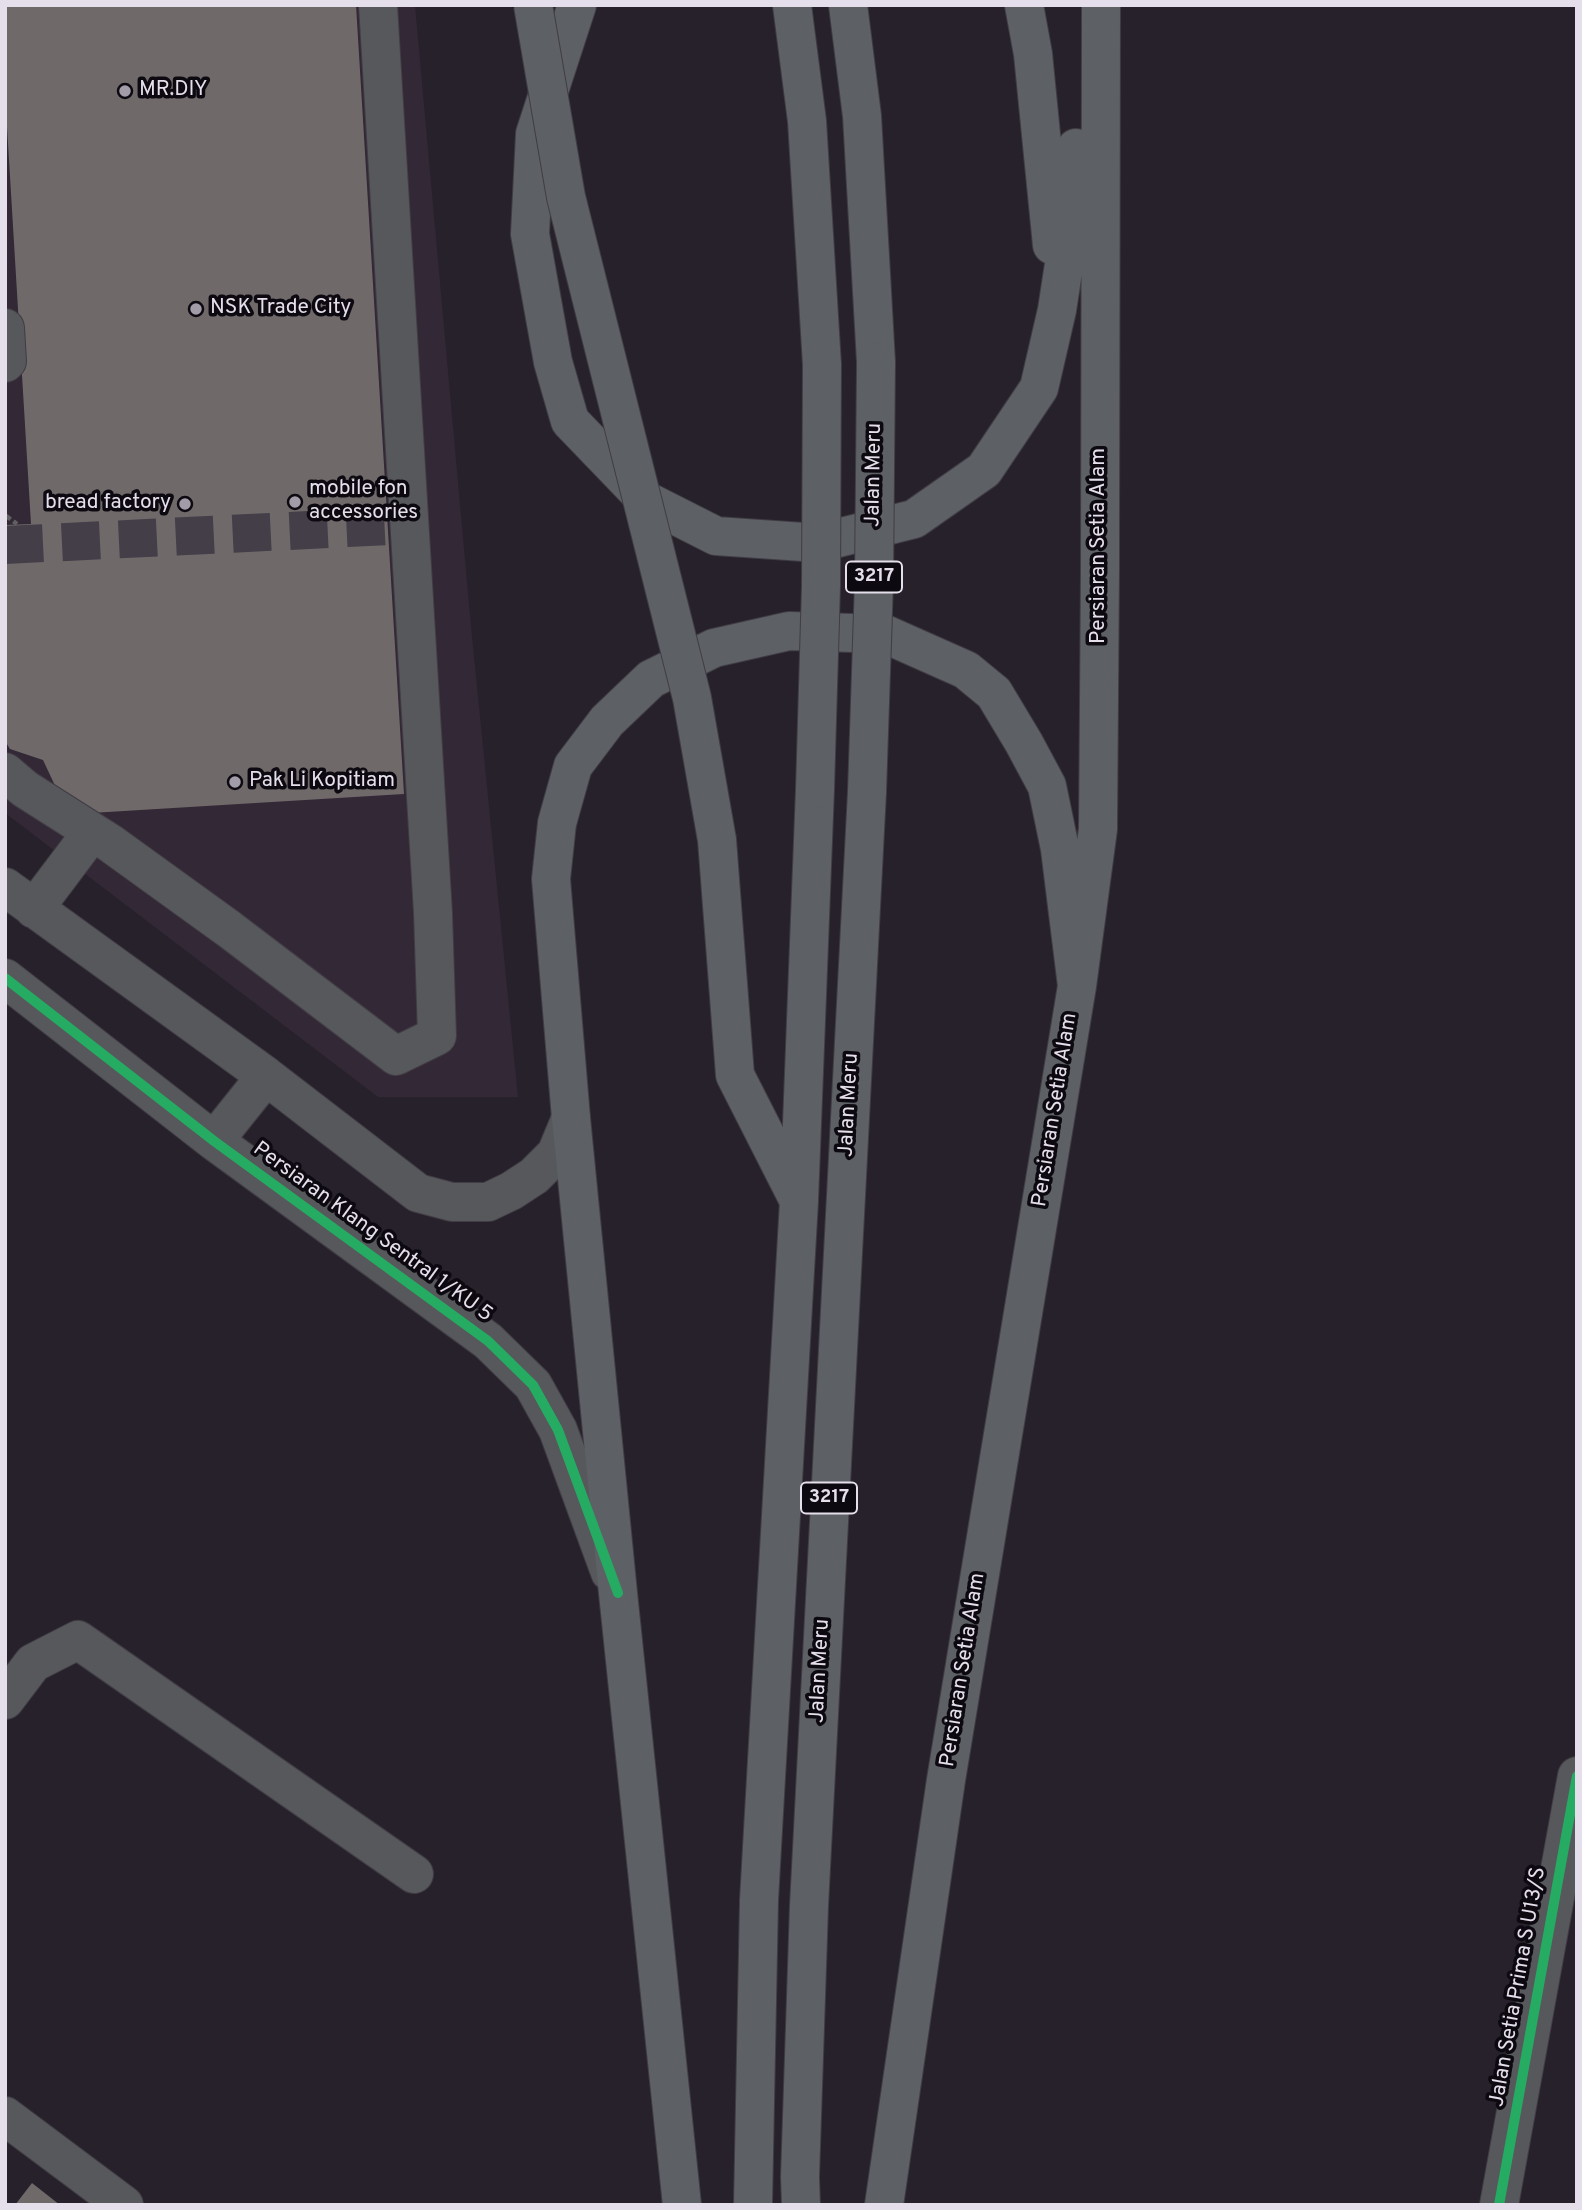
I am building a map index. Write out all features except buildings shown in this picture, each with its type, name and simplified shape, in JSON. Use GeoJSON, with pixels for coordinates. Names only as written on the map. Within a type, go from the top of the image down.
{"type":"FeatureCollection","features":[{"type":"Feature","properties":{"kind":"highway"},"geometry":{"type":"LineString","coordinates":[[533,5],[565,197],[692,698],[717,841],[735,1076],[799,1201]]}},
{"type":"Feature","properties":{"kind":"highway"},"geometry":{"type":"LineString","coordinates":[[578,5],[535,134],[530,234],[553,362],[570,421],[647,501],[716,536],[818,543],[914,519],[984,470],[1039,388],[1057,310],[1075,192],[1080,5]]}},
{"type":"Feature","properties":{"kind":"highway","name":"3217"},"geometry":{"type":"LineString","coordinates":[[753,2205],[759,1899],[799,1201],[821,586],[822,365],[807,121],[792,5]]}},
{"type":"Feature","properties":{"kind":"highway","name":"Jalan Meru"},"geometry":{"type":"LineString","coordinates":[[801,2205],[809,1906],[867,792],[874,582],[876,362],[862,116],[848,5]]}},
{"type":"Feature","properties":{"kind":"highway"},"geometry":{"type":"LineString","coordinates":[[1024,5],[1033,54],[1057,310]]}},
{"type":"Feature","properties":{"kind":"highway","name":"Persiaran Setia Alam"},"geometry":{"type":"LineString","coordinates":[[884,2205],[946,1780],[1077,986],[1098,829],[1101,5]]}},
{"type":"Feature","properties":{"kind":"highway"},"geometry":{"type":"LineString","coordinates":[[682,2205],[618,1594],[571,1118],[551,879],[557,822],[573,766],[607,721],[651,679],[713,648],[789,631],[885,634],[967,670],[993,693],[1024,743],[1047,786],[1060,849],[1077,986]]}},
{"type":"Feature","properties":{"kind":"street"},"geometry":{"type":"LineString","coordinates":[[12,792],[92,832],[229,929],[396,1056],[438,1036],[378,5]]}},
{"type":"Feature","properties":{"kind":"street"},"geometry":{"type":"LineString","coordinates":[[5,328],[5,363]]}},
{"type":"Feature","properties":{"kind":"street"},"geometry":{"type":"LineString","coordinates":[[92,832],[20,898],[266,1076],[418,1193],[452,1202],[488,1202],[512,1191],[534,1176],[556,1154],[571,1118]]}},
{"type":"Feature","properties":{"kind":"street","name":"Persiaran Klang Sentral 1/KU 5"},"geometry":{"type":"LineString","coordinates":[[5,978],[214,1141],[488,1341],[533,1385],[558,1430],[618,1594]]}},
{"type":"Feature","properties":{"kind":"street"},"geometry":{"type":"LineString","coordinates":[[214,1141],[266,1076]]}},
{"type":"Feature","properties":{"kind":"street"},"geometry":{"type":"LineString","coordinates":[[5,1700],[33,1663],[78,1640],[414,1874]]}},
{"type":"Feature","properties":{"kind":"street","name":"Jalan Setia Prima S U13/S"},"geometry":{"type":"LineString","coordinates":[[1499,2205],[1562,1944],[1577,1776]]}},
{"type":"Feature","properties":{"kind":"street"},"geometry":{"type":"LineString","coordinates":[[10,2129],[124,2205]]}},
{"type":"Feature","properties":{"kind":"path"},"geometry":{"type":"LineString","coordinates":[[5,515],[17,524]]}},
{"type":"Feature","properties":{"kind":"shaded area","name":"NSK Trade City"},"geometry":{"type":"Polygon","coordinates":[[[5,5],[415,5],[471,626],[518,1097],[378,1097],[5,813],[5,5]]]}},
{"type":"Feature","properties":{"kind":"tunnel"},"geometry":{"type":"LineString","coordinates":[[5,545],[410,525]]}},
{"type":"Feature","properties":{"kind":"cycle path"},"geometry":{"type":"LineString","coordinates":[[5,978],[214,1141],[488,1341],[533,1385],[558,1430],[618,1593]]}},
{"type":"Feature","properties":{"kind":"cycle path"},"geometry":{"type":"LineString","coordinates":[[1499,2205],[1577,1776]]}},
{"type":"Feature","properties":{"kind":"place","name":"MR.DIY"},"geometry":{"type":"Point","coordinates":[125,91]}},
{"type":"Feature","properties":{"kind":"place","name":"NSK Trade City"},"geometry":{"type":"Point","coordinates":[196,309]}},
{"type":"Feature","properties":{"kind":"place","name":"mobile fon accessories"},"geometry":{"type":"Point","coordinates":[295,502]}},
{"type":"Feature","properties":{"kind":"place","name":"bread factory"},"geometry":{"type":"Point","coordinates":[185,504]}},
{"type":"Feature","properties":{"kind":"place","name":"Pak Li Kopitiam"},"geometry":{"type":"Point","coordinates":[235,782]}}]}
